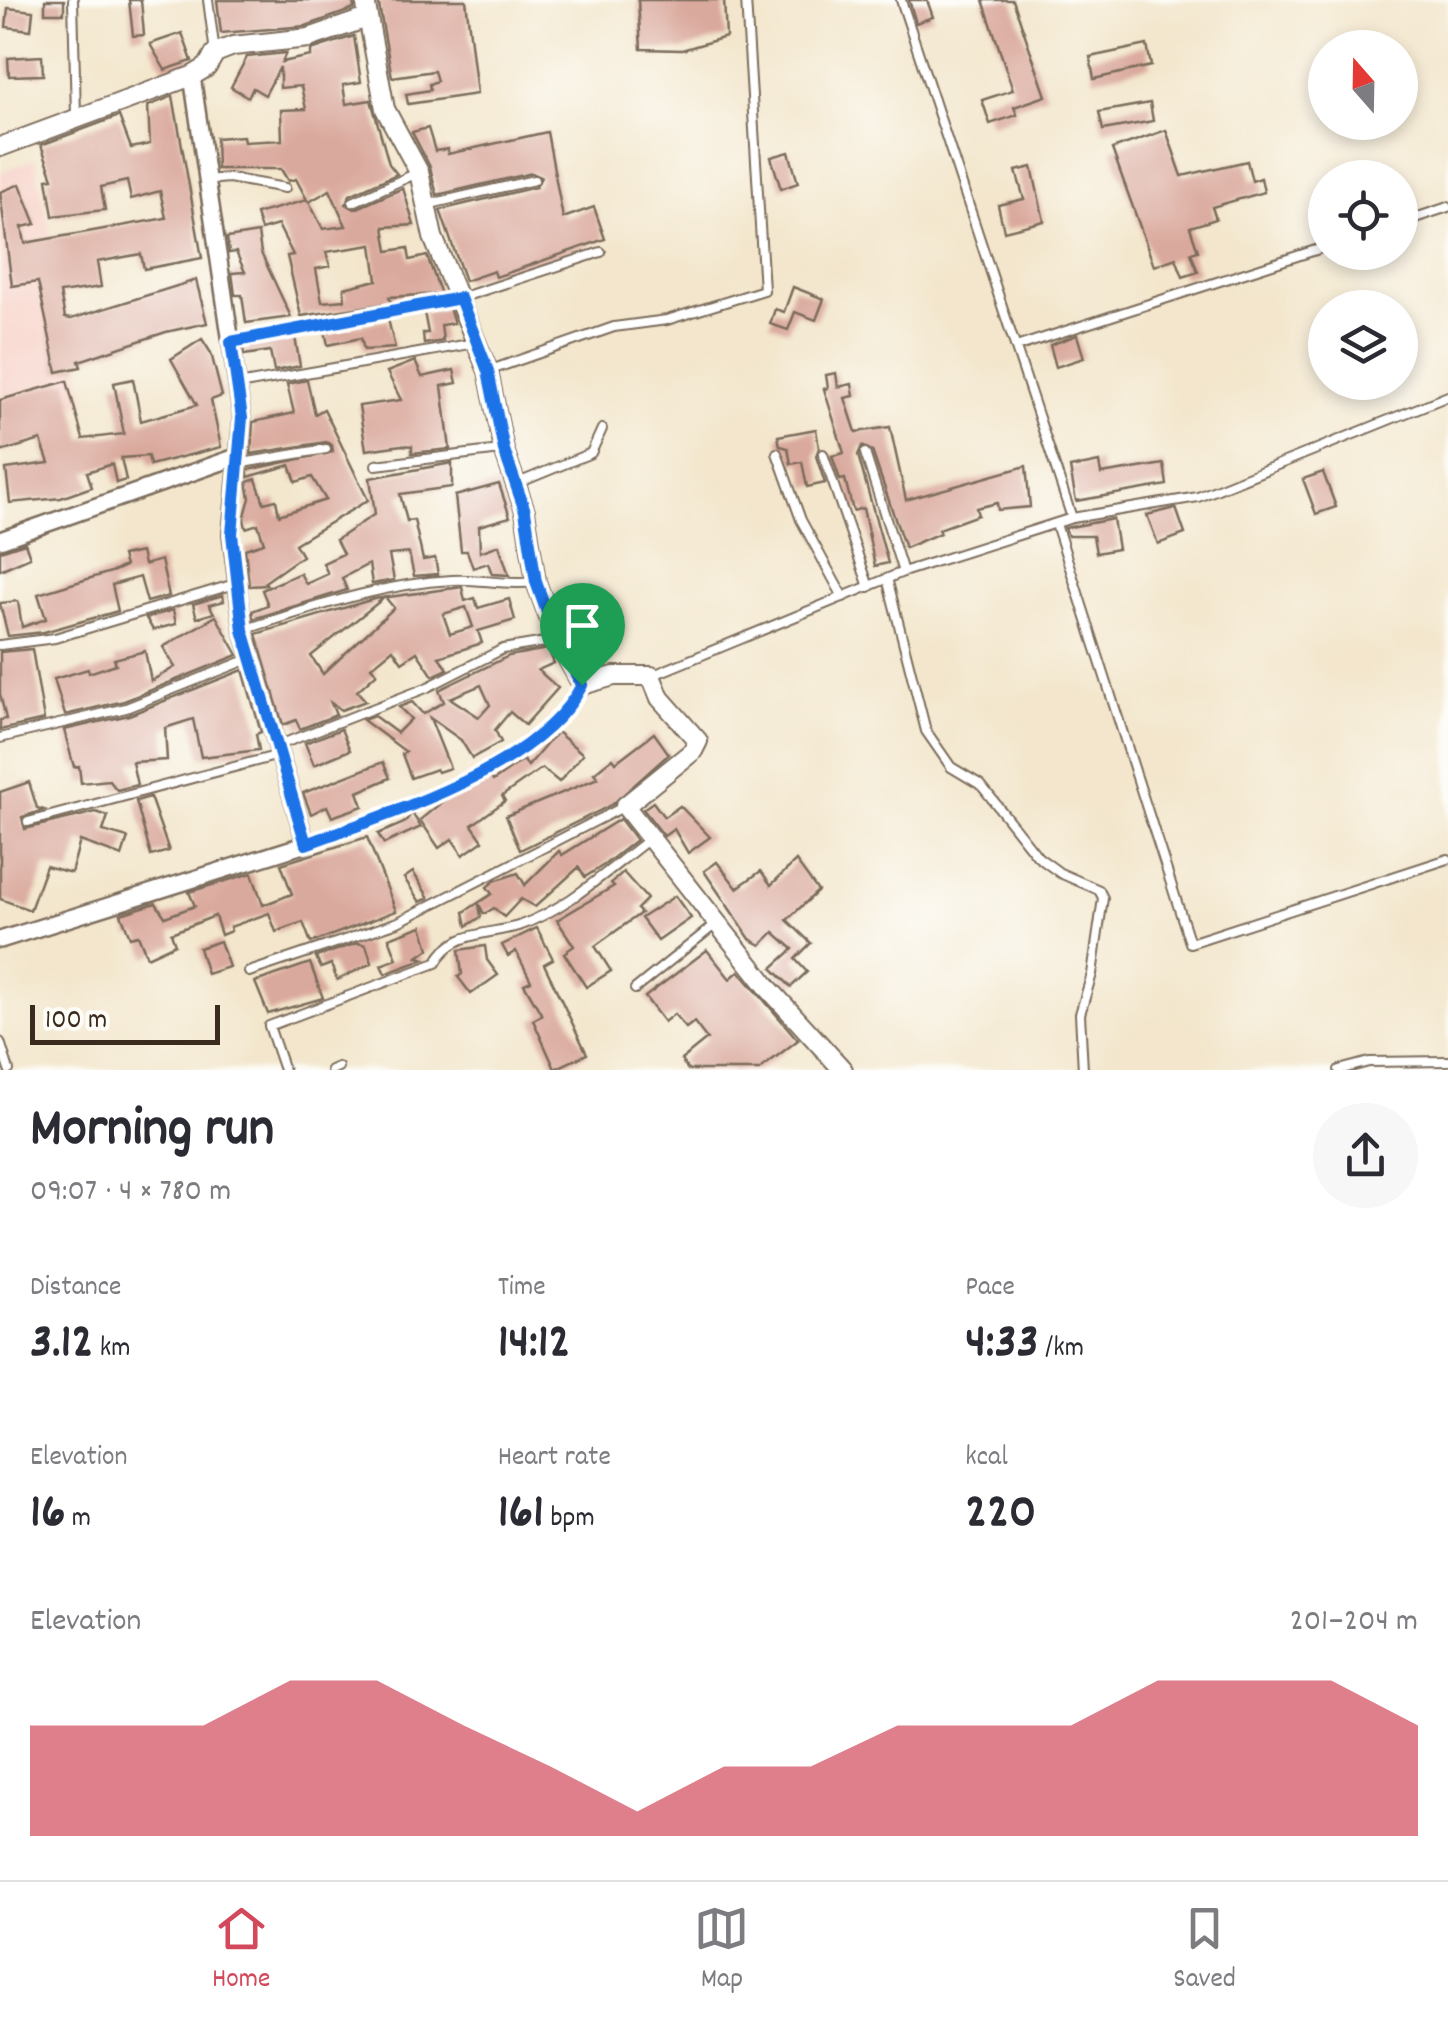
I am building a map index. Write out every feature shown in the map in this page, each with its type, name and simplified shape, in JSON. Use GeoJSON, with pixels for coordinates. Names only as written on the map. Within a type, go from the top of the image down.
{"type":"FeatureCollection","features":[{"type":"Feature","properties":{"kind":"street"},"geometry":{"type":"LineString","coordinates":[[1,144],[192,76],[207,67],[215,52],[234,46],[309,38],[366,9],[385,109],[419,172],[433,236],[488,371],[536,582],[557,640],[582,685],[614,676],[651,676],[660,698],[698,742],[693,752],[625,806],[717,923],[843,1070]]}},
{"type":"Feature","properties":{"kind":"street"},"geometry":{"type":"LineString","coordinates":[[0,940],[306,844],[243,630],[232,534],[238,385],[192,76]]}},
{"type":"Feature","properties":{"kind":"street"},"geometry":{"type":"LineString","coordinates":[[0,540],[237,460]]}},
{"type":"Feature","properties":{"kind":"lane"},"geometry":{"type":"LineString","coordinates":[[73,0],[76,117]]}},
{"type":"Feature","properties":{"kind":"lane"},"geometry":{"type":"LineString","coordinates":[[208,0],[215,52]]}},
{"type":"Feature","properties":{"kind":"lane"},"geometry":{"type":"LineString","coordinates":[[488,371],[614,327],[668,320],[764,290],[746,0]]}},
{"type":"Feature","properties":{"kind":"lane"},"geometry":{"type":"LineString","coordinates":[[900,0],[1072,518]]}},
{"type":"Feature","properties":{"kind":"lane"},"geometry":{"type":"LineString","coordinates":[[353,202],[419,172]]}},
{"type":"Feature","properties":{"kind":"lane"},"geometry":{"type":"LineString","coordinates":[[206,180],[228,178],[285,188]]}},
{"type":"Feature","properties":{"kind":"lane"},"geometry":{"type":"LineString","coordinates":[[425,205],[534,180]]}},
{"type":"Feature","properties":{"kind":"lane"},"geometry":{"type":"LineString","coordinates":[[1418,216],[1448,207]]}},
{"type":"Feature","properties":{"kind":"lane"},"geometry":{"type":"LineString","coordinates":[[231,342],[460,298],[601,252]]}},
{"type":"Feature","properties":{"kind":"lane"},"geometry":{"type":"LineString","coordinates":[[1016,347],[1308,253]]}},
{"type":"Feature","properties":{"kind":"lane"},"geometry":{"type":"LineString","coordinates":[[238,385],[477,343]]}},
{"type":"Feature","properties":{"kind":"lane"},"geometry":{"type":"LineString","coordinates":[[651,676],[888,582],[903,572],[1072,518],[1198,498],[1448,396]]}},
{"type":"Feature","properties":{"kind":"lane"},"geometry":{"type":"LineString","coordinates":[[516,483],[591,453],[602,429]]}},
{"type":"Feature","properties":{"kind":"lane"},"geometry":{"type":"LineString","coordinates":[[237,460],[326,449]]}},
{"type":"Feature","properties":{"kind":"lane"},"geometry":{"type":"LineString","coordinates":[[376,465],[504,450]]}},
{"type":"Feature","properties":{"kind":"lane"},"geometry":{"type":"LineString","coordinates":[[777,453],[801,520],[843,597]]}},
{"type":"Feature","properties":{"kind":"lane"},"geometry":{"type":"LineString","coordinates":[[823,454],[868,587]]}},
{"type":"Feature","properties":{"kind":"lane"},"geometry":{"type":"LineString","coordinates":[[865,454],[903,572]]}},
{"type":"Feature","properties":{"kind":"lane"},"geometry":{"type":"LineString","coordinates":[[1056,524],[1190,944],[1448,859]]}},
{"type":"Feature","properties":{"kind":"lane"},"geometry":{"type":"LineString","coordinates":[[243,630],[384,587],[457,579],[492,586],[536,582]]}},
{"type":"Feature","properties":{"kind":"lane"},"geometry":{"type":"LineString","coordinates":[[888,582],[926,731],[938,749],[950,766],[982,785],[1038,857],[1060,873],[1099,890],[1103,898],[1092,974],[1080,1014],[1083,1070]]}},
{"type":"Feature","properties":{"kind":"lane"},"geometry":{"type":"LineString","coordinates":[[0,645],[55,638],[238,583]]}},
{"type":"Feature","properties":{"kind":"lane"},"geometry":{"type":"LineString","coordinates":[[28,822],[280,750],[426,688],[503,649],[557,640]]}},
{"type":"Feature","properties":{"kind":"lane"},"geometry":{"type":"LineString","coordinates":[[0,738],[126,708],[249,659]]}},
{"type":"Feature","properties":{"kind":"lane"},"geometry":{"type":"LineString","coordinates":[[306,844],[436,792],[522,750],[574,700],[582,685]]}},
{"type":"Feature","properties":{"kind":"lane"},"geometry":{"type":"LineString","coordinates":[[250,972],[398,922],[625,806]]}},
{"type":"Feature","properties":{"kind":"lane"},"geometry":{"type":"LineString","coordinates":[[284,1070],[269,1026],[436,962],[449,945],[462,938],[538,917],[650,839]]}},
{"type":"Feature","properties":{"kind":"lane"},"geometry":{"type":"LineString","coordinates":[[634,988],[717,923]]}},
{"type":"Feature","properties":{"kind":"lane"},"geometry":{"type":"LineString","coordinates":[[0,1042],[9,1070]]}},
{"type":"Feature","properties":{"kind":"lane"},"geometry":{"type":"LineString","coordinates":[[1339,1070],[1369,1062],[1448,1061]]}},
{"type":"Feature","properties":{"kind":"shaded area"},"geometry":{"type":"Polygon","coordinates":[[[35,159],[86,402],[0,433],[0,172],[35,159]]]}},
{"type":"Feature","properties":{"kind":"building"},"geometry":{"type":"Polygon","coordinates":[[[45,0],[64,0],[64,13],[45,13],[45,0]]]}},
{"type":"Feature","properties":{"kind":"building"},"geometry":{"type":"Polygon","coordinates":[[[129,0],[141,0],[144,35],[133,36],[129,0]]]}},
{"type":"Feature","properties":{"kind":"building"},"geometry":{"type":"Polygon","coordinates":[[[217,0],[353,0],[354,9],[306,26],[221,33],[217,0]]]}},
{"type":"Feature","properties":{"kind":"building"},"geometry":{"type":"Polygon","coordinates":[[[378,0],[466,0],[477,94],[408,104],[406,94],[430,90],[429,84],[437,81],[434,71],[392,77],[378,0]]]}},
{"type":"Feature","properties":{"kind":"building"},"geometry":{"type":"Polygon","coordinates":[[[638,0],[724,0],[726,37],[682,50],[641,49],[638,0]]]}},
{"type":"Feature","properties":{"kind":"building"},"geometry":{"type":"Polygon","coordinates":[[[909,0],[927,0],[933,17],[916,23],[909,0]]]}},
{"type":"Feature","properties":{"kind":"building"},"geometry":{"type":"Polygon","coordinates":[[[983,0],[1013,0],[1046,96],[1014,107],[1017,115],[990,124],[982,100],[1013,90],[983,0]]]}},
{"type":"Feature","properties":{"kind":"building"},"geometry":{"type":"Polygon","coordinates":[[[8,8],[33,11],[31,30],[6,27],[8,8]]]}},
{"type":"Feature","properties":{"kind":"building"},"geometry":{"type":"Polygon","coordinates":[[[182,33],[192,61],[165,70],[150,44],[182,33]]]}},
{"type":"Feature","properties":{"kind":"building"},"geometry":{"type":"Polygon","coordinates":[[[354,36],[361,82],[343,85],[346,104],[371,100],[389,164],[397,174],[350,195],[346,204],[355,209],[403,188],[414,225],[384,227],[388,251],[408,248],[410,260],[427,256],[441,294],[389,297],[391,303],[301,316],[287,256],[293,255],[278,225],[261,230],[256,214],[307,200],[296,179],[288,181],[281,169],[217,169],[216,138],[243,136],[244,142],[282,140],[281,110],[306,109],[301,86],[280,88],[280,67],[265,95],[253,88],[248,97],[231,87],[247,57],[286,53],[282,62],[311,56],[311,50],[354,36]],[[330,190],[309,202],[323,229],[346,226],[330,190]],[[372,245],[326,252],[330,266],[316,269],[322,302],[345,300],[344,288],[377,280],[372,245]]]}},
{"type":"Feature","properties":{"kind":"building"},"geometry":{"type":"Polygon","coordinates":[[[1147,45],[1151,66],[1094,79],[1090,57],[1147,45]]]}},
{"type":"Feature","properties":{"kind":"building"},"geometry":{"type":"Polygon","coordinates":[[[42,56],[43,75],[9,76],[8,58],[42,56]]]}},
{"type":"Feature","properties":{"kind":"building"},"geometry":{"type":"Polygon","coordinates":[[[173,96],[202,258],[144,269],[141,254],[97,262],[101,287],[60,293],[65,318],[71,319],[196,280],[207,323],[166,332],[79,361],[81,367],[57,372],[38,282],[12,286],[0,192],[20,184],[36,224],[22,227],[25,243],[166,218],[160,191],[131,199],[127,181],[101,187],[105,210],[53,216],[47,179],[53,178],[41,145],[119,116],[131,148],[150,144],[148,106],[173,96]]]}},
{"type":"Feature","properties":{"kind":"building"},"geometry":{"type":"Polygon","coordinates":[[[1150,103],[1153,121],[1103,130],[1099,112],[1150,103]]]}},
{"type":"Feature","properties":{"kind":"building"},"geometry":{"type":"Polygon","coordinates":[[[428,128],[435,151],[448,149],[448,154],[547,132],[563,218],[594,207],[605,239],[496,277],[494,271],[465,281],[440,210],[536,187],[541,177],[532,173],[437,195],[430,167],[412,132],[428,128]]]}},
{"type":"Feature","properties":{"kind":"building"},"geometry":{"type":"Polygon","coordinates":[[[1166,130],[1182,176],[1247,161],[1252,181],[1261,178],[1264,192],[1212,207],[1216,219],[1190,227],[1198,251],[1191,253],[1198,272],[1183,277],[1176,258],[1154,266],[1112,149],[1166,130]]]}},
{"type":"Feature","properties":{"kind":"building"},"geometry":{"type":"Polygon","coordinates":[[[789,152],[798,183],[781,189],[771,157],[789,152]]]}},
{"type":"Feature","properties":{"kind":"building"},"geometry":{"type":"Polygon","coordinates":[[[1032,167],[1044,221],[1004,231],[998,205],[1024,199],[1016,171],[1032,167]]]}},
{"type":"Feature","properties":{"kind":"building"},"geometry":{"type":"Polygon","coordinates":[[[258,233],[261,253],[291,317],[246,323],[242,295],[235,295],[232,273],[245,272],[236,252],[229,253],[227,238],[258,233]]]}},
{"type":"Feature","properties":{"kind":"building"},"geometry":{"type":"Polygon","coordinates":[[[793,287],[824,299],[816,320],[795,312],[788,330],[770,324],[775,309],[784,312],[793,287]]]}},
{"type":"Feature","properties":{"kind":"building"},"geometry":{"type":"Polygon","coordinates":[[[449,308],[454,323],[441,325],[443,341],[424,344],[423,333],[428,333],[424,312],[449,308]]]}},
{"type":"Feature","properties":{"kind":"building"},"geometry":{"type":"Polygon","coordinates":[[[388,319],[395,348],[364,350],[361,338],[328,345],[325,331],[388,319]]]}},
{"type":"Feature","properties":{"kind":"building"},"geometry":{"type":"Polygon","coordinates":[[[1077,335],[1084,358],[1056,367],[1050,345],[1077,335]]]}},
{"type":"Feature","properties":{"kind":"building"},"geometry":{"type":"Polygon","coordinates":[[[295,337],[300,366],[274,371],[270,351],[244,355],[243,347],[295,337]]]}},
{"type":"Feature","properties":{"kind":"building"},"geometry":{"type":"Polygon","coordinates":[[[202,339],[211,353],[222,396],[211,400],[221,447],[150,465],[148,456],[121,458],[126,480],[116,483],[112,464],[87,472],[92,487],[61,498],[10,503],[6,469],[49,463],[41,440],[0,452],[0,400],[67,381],[83,439],[124,434],[114,383],[133,379],[141,421],[197,405],[171,359],[202,339]]]}},
{"type":"Feature","properties":{"kind":"building"},"geometry":{"type":"Polygon","coordinates":[[[415,361],[422,377],[454,370],[457,383],[442,386],[450,449],[412,453],[412,446],[402,445],[366,450],[359,406],[401,400],[387,372],[415,361]]]}},
{"type":"Feature","properties":{"kind":"building"},"geometry":{"type":"Polygon","coordinates":[[[836,373],[838,387],[852,384],[854,396],[845,398],[856,432],[890,427],[906,500],[1026,466],[1030,507],[998,510],[997,503],[976,508],[978,515],[939,529],[940,533],[905,548],[872,451],[862,446],[858,455],[888,563],[875,566],[863,508],[853,511],[845,479],[840,480],[832,456],[844,453],[824,389],[828,388],[826,375],[836,373]]]}},
{"type":"Feature","properties":{"kind":"building"},"geometry":{"type":"Polygon","coordinates":[[[307,380],[315,414],[324,409],[368,500],[295,544],[302,556],[265,582],[267,585],[249,586],[245,549],[264,543],[258,524],[246,528],[244,519],[250,498],[247,482],[256,479],[264,503],[276,500],[279,515],[326,500],[312,477],[296,482],[290,465],[248,477],[248,470],[333,452],[332,445],[326,442],[251,454],[253,422],[294,413],[287,384],[307,380]]]}},
{"type":"Feature","properties":{"kind":"building"},"geometry":{"type":"Polygon","coordinates":[[[816,429],[816,456],[825,483],[807,487],[802,462],[791,464],[788,448],[780,446],[778,436],[816,429]]]}},
{"type":"Feature","properties":{"kind":"building"},"geometry":{"type":"Polygon","coordinates":[[[1099,462],[1101,474],[1164,464],[1167,485],[1076,501],[1070,468],[1099,462]]]}},
{"type":"Feature","properties":{"kind":"building"},"geometry":{"type":"Polygon","coordinates":[[[452,463],[452,487],[400,494],[407,521],[414,520],[423,560],[435,558],[438,574],[414,576],[409,553],[389,555],[394,580],[372,584],[369,564],[342,578],[347,590],[253,619],[252,611],[268,605],[262,590],[300,573],[306,584],[328,574],[323,563],[343,554],[336,540],[375,514],[370,478],[452,463]]]}},
{"type":"Feature","properties":{"kind":"building"},"geometry":{"type":"Polygon","coordinates":[[[1323,472],[1336,507],[1316,514],[1303,479],[1323,472]]]}},
{"type":"Feature","properties":{"kind":"building"},"geometry":{"type":"Polygon","coordinates":[[[499,484],[510,517],[479,526],[480,552],[499,545],[509,575],[492,574],[488,563],[473,568],[467,551],[461,551],[455,496],[499,484]]]}},
{"type":"Feature","properties":{"kind":"building"},"geometry":{"type":"Polygon","coordinates":[[[1176,508],[1185,534],[1158,544],[1147,515],[1176,508]]]}},
{"type":"Feature","properties":{"kind":"building"},"geometry":{"type":"Polygon","coordinates":[[[1113,519],[1118,549],[1096,553],[1093,536],[1068,536],[1065,528],[1113,519]]]}},
{"type":"Feature","properties":{"kind":"building"},"geometry":{"type":"Polygon","coordinates":[[[25,543],[30,557],[0,570],[0,551],[25,543]]]}},
{"type":"Feature","properties":{"kind":"building"},"geometry":{"type":"Polygon","coordinates":[[[141,552],[144,565],[161,560],[169,596],[147,602],[140,577],[112,585],[118,611],[44,632],[8,636],[0,603],[18,601],[22,627],[46,619],[38,594],[114,571],[125,566],[122,556],[141,552]]]}},
{"type":"Feature","properties":{"kind":"building"},"geometry":{"type":"Polygon","coordinates":[[[462,587],[465,601],[475,598],[478,608],[509,599],[515,620],[478,631],[482,643],[439,657],[448,669],[433,676],[417,652],[402,662],[393,649],[371,667],[377,673],[357,691],[366,701],[341,710],[331,703],[336,715],[300,729],[296,720],[283,725],[256,634],[384,598],[311,656],[323,674],[394,608],[385,597],[462,587]],[[466,607],[443,614],[450,634],[473,627],[466,607]]]}},
{"type":"Feature","properties":{"kind":"building"},"geometry":{"type":"Polygon","coordinates":[[[223,595],[224,601],[209,605],[214,613],[197,618],[193,604],[223,595]]]}},
{"type":"Feature","properties":{"kind":"building"},"geometry":{"type":"Polygon","coordinates":[[[173,610],[176,624],[153,630],[146,618],[173,610]]]}},
{"type":"Feature","properties":{"kind":"building"},"geometry":{"type":"Polygon","coordinates":[[[216,616],[238,655],[124,701],[65,715],[54,679],[88,669],[89,673],[116,664],[114,659],[145,651],[151,681],[175,667],[163,647],[216,616]]]}},
{"type":"Feature","properties":{"kind":"building"},"geometry":{"type":"Polygon","coordinates":[[[32,649],[44,720],[0,730],[0,720],[6,719],[0,694],[0,652],[32,649]]]}},
{"type":"Feature","properties":{"kind":"building"},"geometry":{"type":"Polygon","coordinates":[[[548,649],[554,663],[538,670],[558,688],[525,725],[510,712],[495,730],[501,742],[472,758],[461,740],[430,718],[450,768],[411,778],[402,754],[406,752],[363,720],[374,716],[397,733],[411,719],[399,707],[412,702],[423,714],[444,702],[439,690],[509,656],[548,649]],[[481,685],[450,698],[479,717],[490,705],[481,685]]]}},
{"type":"Feature","properties":{"kind":"building"},"geometry":{"type":"Polygon","coordinates":[[[243,670],[261,732],[256,734],[259,750],[201,757],[193,719],[165,728],[167,760],[132,762],[137,785],[117,790],[109,780],[81,783],[79,766],[74,767],[64,730],[129,715],[243,670]]]}},
{"type":"Feature","properties":{"kind":"building"},"geometry":{"type":"Polygon","coordinates":[[[341,729],[350,750],[314,765],[305,743],[341,729]]]}},
{"type":"Feature","properties":{"kind":"building"},"geometry":{"type":"Polygon","coordinates":[[[557,732],[583,754],[559,782],[542,768],[502,796],[505,801],[472,825],[483,841],[463,855],[452,839],[439,848],[420,820],[448,797],[491,777],[493,781],[523,760],[528,766],[557,732]]]}},
{"type":"Feature","properties":{"kind":"building"},"geometry":{"type":"Polygon","coordinates":[[[654,733],[669,754],[613,804],[520,850],[506,816],[598,778],[594,773],[613,758],[616,762],[654,733]]]}},
{"type":"Feature","properties":{"kind":"building"},"geometry":{"type":"Polygon","coordinates":[[[383,762],[390,778],[358,792],[363,806],[332,817],[327,806],[311,814],[303,793],[383,762]]]}},
{"type":"Feature","properties":{"kind":"building"},"geometry":{"type":"Polygon","coordinates":[[[29,782],[37,808],[44,810],[22,817],[25,829],[96,812],[108,816],[103,831],[128,838],[122,856],[80,841],[71,873],[46,866],[30,910],[0,899],[0,792],[29,782]]]}},
{"type":"Feature","properties":{"kind":"building"},"geometry":{"type":"Polygon","coordinates":[[[150,797],[169,851],[151,856],[136,801],[150,797]]]}},
{"type":"Feature","properties":{"kind":"building"},"geometry":{"type":"Polygon","coordinates":[[[653,802],[664,817],[680,806],[710,837],[688,853],[674,829],[664,836],[643,809],[653,802]]]}},
{"type":"Feature","properties":{"kind":"building"},"geometry":{"type":"Polygon","coordinates":[[[412,813],[421,827],[384,844],[378,834],[404,823],[412,813]]]}},
{"type":"Feature","properties":{"kind":"building"},"geometry":{"type":"Polygon","coordinates":[[[620,819],[636,840],[604,865],[585,877],[579,867],[535,907],[521,899],[504,917],[494,908],[484,914],[479,904],[481,917],[467,926],[464,912],[492,894],[487,887],[494,881],[518,873],[525,885],[559,851],[562,855],[620,819]]]}},
{"type":"Feature","properties":{"kind":"building"},"geometry":{"type":"Polygon","coordinates":[[[367,837],[396,911],[311,943],[303,922],[276,932],[269,913],[230,927],[231,931],[221,935],[215,916],[171,933],[175,944],[147,957],[138,935],[130,937],[121,914],[156,903],[165,917],[195,906],[189,892],[252,873],[263,905],[292,894],[281,864],[367,837]]]}},
{"type":"Feature","properties":{"kind":"building"},"geometry":{"type":"Polygon","coordinates":[[[796,861],[818,891],[787,920],[811,943],[795,959],[807,972],[791,987],[772,968],[793,949],[774,932],[761,945],[750,939],[704,871],[717,862],[737,888],[761,871],[771,885],[796,861]]]}},
{"type":"Feature","properties":{"kind":"building"},"geometry":{"type":"Polygon","coordinates":[[[413,872],[429,898],[420,902],[404,878],[413,872]]]}},
{"type":"Feature","properties":{"kind":"building"},"geometry":{"type":"Polygon","coordinates":[[[623,872],[647,899],[637,909],[641,913],[595,946],[611,971],[586,987],[564,953],[574,946],[557,920],[614,886],[611,883],[623,872]]]}},
{"type":"Feature","properties":{"kind":"building"},"geometry":{"type":"Polygon","coordinates":[[[675,896],[691,918],[658,941],[641,918],[675,896]]]}},
{"type":"Feature","properties":{"kind":"building"},"geometry":{"type":"Polygon","coordinates":[[[422,926],[429,949],[418,957],[425,959],[385,974],[381,965],[397,959],[389,938],[422,926]]]}},
{"type":"Feature","properties":{"kind":"building"},"geometry":{"type":"Polygon","coordinates":[[[537,928],[553,959],[544,964],[587,1054],[555,1069],[533,1020],[542,1015],[524,984],[531,981],[516,951],[508,956],[502,945],[537,928]]]}},
{"type":"Feature","properties":{"kind":"building"},"geometry":{"type":"Polygon","coordinates":[[[220,941],[229,967],[207,974],[199,948],[220,941]]]}},
{"type":"Feature","properties":{"kind":"building"},"geometry":{"type":"Polygon","coordinates":[[[358,943],[366,945],[372,963],[337,980],[331,964],[321,968],[316,957],[358,943]]]}},
{"type":"Feature","properties":{"kind":"building"},"geometry":{"type":"Polygon","coordinates":[[[485,946],[487,960],[498,975],[471,994],[458,977],[462,974],[459,950],[485,946]]]}},
{"type":"Feature","properties":{"kind":"building"},"geometry":{"type":"Polygon","coordinates":[[[707,950],[730,979],[739,971],[798,1040],[759,1070],[688,1070],[681,1060],[707,1039],[694,1022],[686,1028],[674,1014],[664,1022],[645,997],[707,950]]]}},
{"type":"Feature","properties":{"kind":"building"},"geometry":{"type":"Polygon","coordinates":[[[310,963],[323,998],[268,1014],[255,982],[310,963]]]}},
{"type":"Feature","properties":{"kind":"route"},"geometry":{"type":"LineString","coordinates":[[460,298],[488,371],[504,450],[525,511],[536,582],[557,640],[582,685],[574,700],[522,750],[436,792],[306,844],[243,630],[232,534],[242,418],[231,342],[460,298]]}}]}
